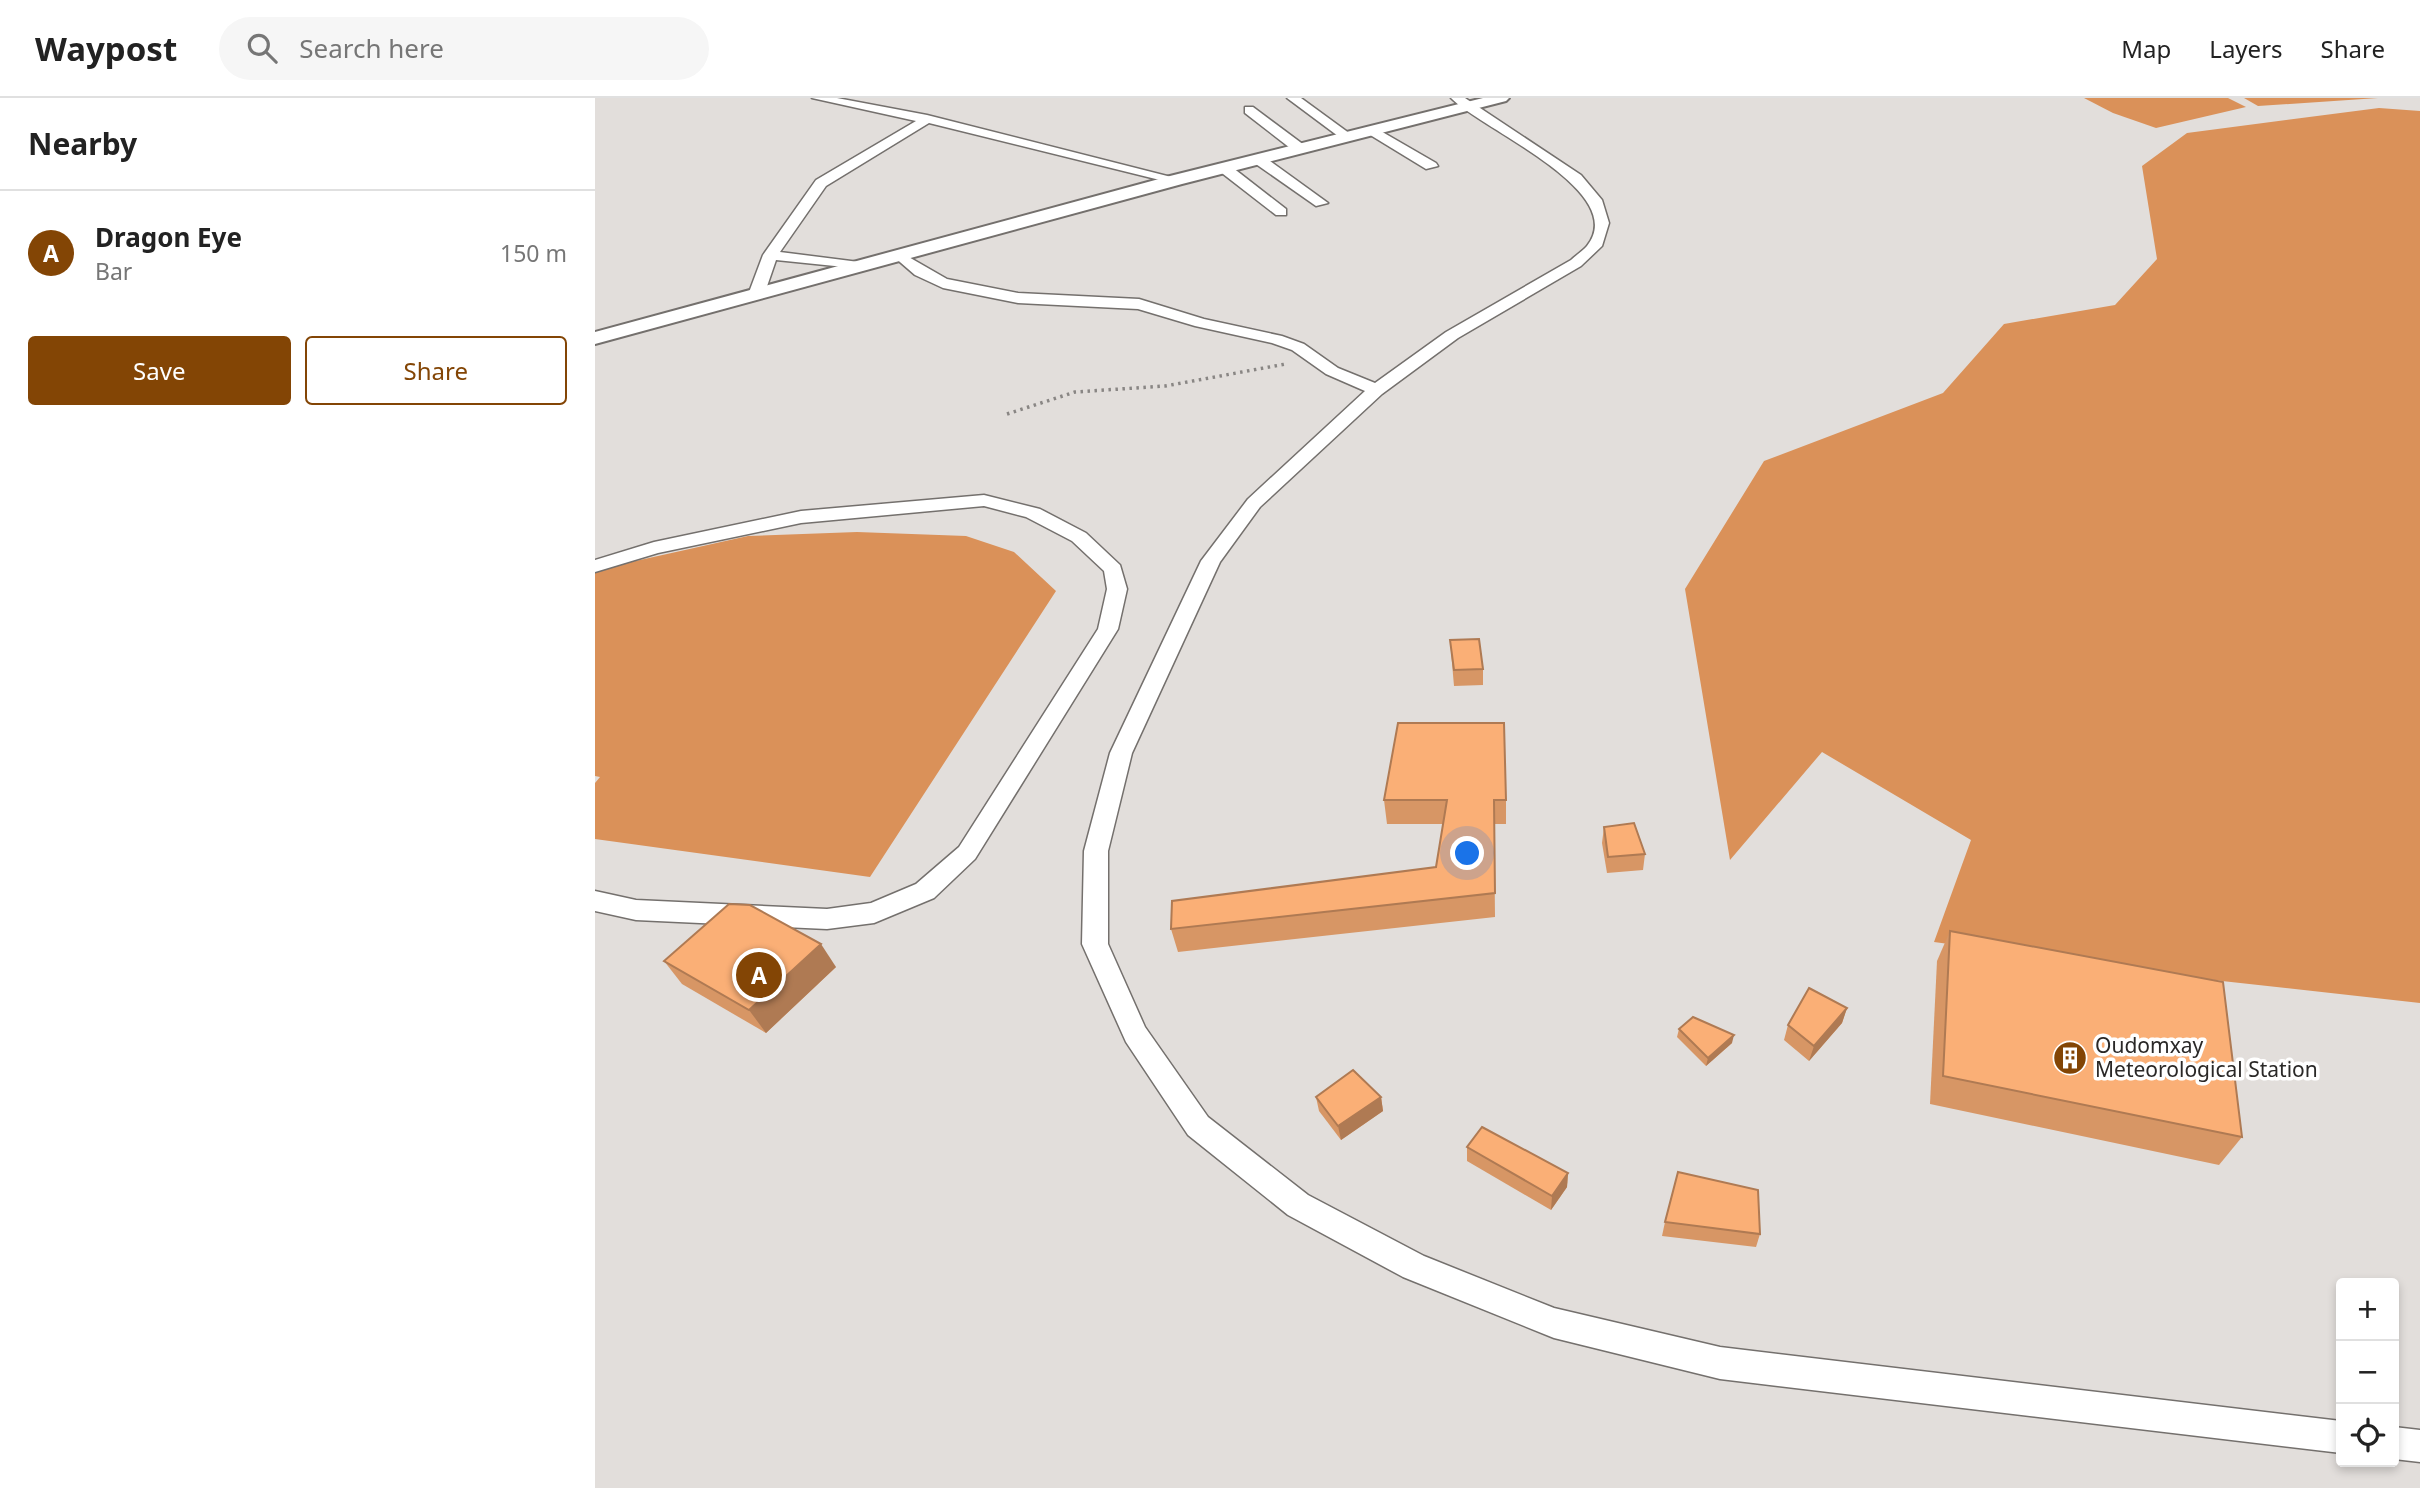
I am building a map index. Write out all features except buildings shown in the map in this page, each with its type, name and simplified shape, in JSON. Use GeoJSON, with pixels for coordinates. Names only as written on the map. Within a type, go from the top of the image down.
{"type":"FeatureCollection","features":[{"type":"Feature","properties":{"kind":"street"},"geometry":{"type":"LineString","coordinates":[[818,98],[927,119],[1176,180]]}},
{"type":"Feature","properties":{"kind":"street"},"geometry":{"type":"LineString","coordinates":[[1293,98],[1347,136]]}},
{"type":"Feature","properties":{"kind":"street"},"geometry":{"type":"LineString","coordinates":[[595,338],[1223,167],[1372,130],[1463,102],[1501,98]]}},
{"type":"Feature","properties":{"kind":"street"},"geometry":{"type":"LineString","coordinates":[[1463,102],[1576,178],[1595,200],[1602,223],[1595,246],[1576,263],[1452,335],[1376,390],[1254,503],[1211,561],[1121,753],[1095,851],[1095,944],[1135,1034],[1198,1126],[1298,1205],[1414,1267],[1554,1323],[1720,1363],[2336,1436]]}},
{"type":"Feature","properties":{"kind":"street"},"geometry":{"type":"LineString","coordinates":[[1249,110],[1299,148]]}},
{"type":"Feature","properties":{"kind":"street"},"geometry":{"type":"LineString","coordinates":[[756,295],[770,255],[821,183],[927,119]]}},
{"type":"Feature","properties":{"kind":"street"},"geometry":{"type":"LineString","coordinates":[[1372,130],[1431,166]]}},
{"type":"Feature","properties":{"kind":"street"},"geometry":{"type":"LineString","coordinates":[[1258,159],[1321,203]]}},
{"type":"Feature","properties":{"kind":"street"},"geometry":{"type":"LineString","coordinates":[[1223,167],[1281,212]]}},
{"type":"Feature","properties":{"kind":"street"},"geometry":{"type":"LineString","coordinates":[[770,255],[859,267]]}},
{"type":"Feature","properties":{"kind":"street"},"geometry":{"type":"LineString","coordinates":[[900,256],[920,272],[943,283],[1018,298],[1139,304],[1201,323],[1276,339],[1298,346],[1332,371],[1376,390]]}},
{"type":"Feature","properties":{"kind":"street"},"geometry":{"type":"LineString","coordinates":[[595,566],[654,548],[801,517],[945,501],[984,500],[1034,513],[1079,537],[1113,569],[1117,589],[1108,629],[967,853],[925,891],[874,914],[827,919],[636,910],[595,901]]}},
{"type":"Feature","properties":{"kind":"street"},"geometry":{"type":"LineString","coordinates":[[2399,1444],[2420,1446]]}},
{"type":"Feature","properties":{"kind":"path"},"geometry":{"type":"LineString","coordinates":[[1007,414],[1075,392],[1165,386],[1295,362]]}},
{"type":"Feature","properties":{"kind":"shaded area"},"geometry":{"type":"Polygon","coordinates":[[[2084,98],[2228,98],[2246,107],[2156,128],[2113,113],[2084,98]]]}},
{"type":"Feature","properties":{"kind":"shaded area"},"geometry":{"type":"Polygon","coordinates":[[[2244,98],[2378,98],[2258,106],[2244,98]]]}},
{"type":"Feature","properties":{"kind":"shaded area"},"geometry":{"type":"Polygon","coordinates":[[[2379,108],[2420,111],[2420,1003],[2222,981],[1934,942],[1971,840],[1822,752],[1730,860],[1685,589],[1764,461],[1943,393],[2004,324],[2115,305],[2157,259],[2142,166],[2187,133],[2379,108]]]}},
{"type":"Feature","properties":{"kind":"shaded area"},"geometry":{"type":"Polygon","coordinates":[[[857,532],[966,536],[1014,552],[1056,591],[870,877],[595,839],[595,783],[600,777],[595,776],[595,570],[748,536],[857,532]]]}},
{"type":"Feature","properties":{"kind":"place","name":"Dragon Eye"},"geometry":{"type":"Point","coordinates":[759,975]}},
{"type":"Feature","properties":{"kind":"place","name":"Oudomxay Meteorological Station"},"geometry":{"type":"Point","coordinates":[2070,1058]}}]}
